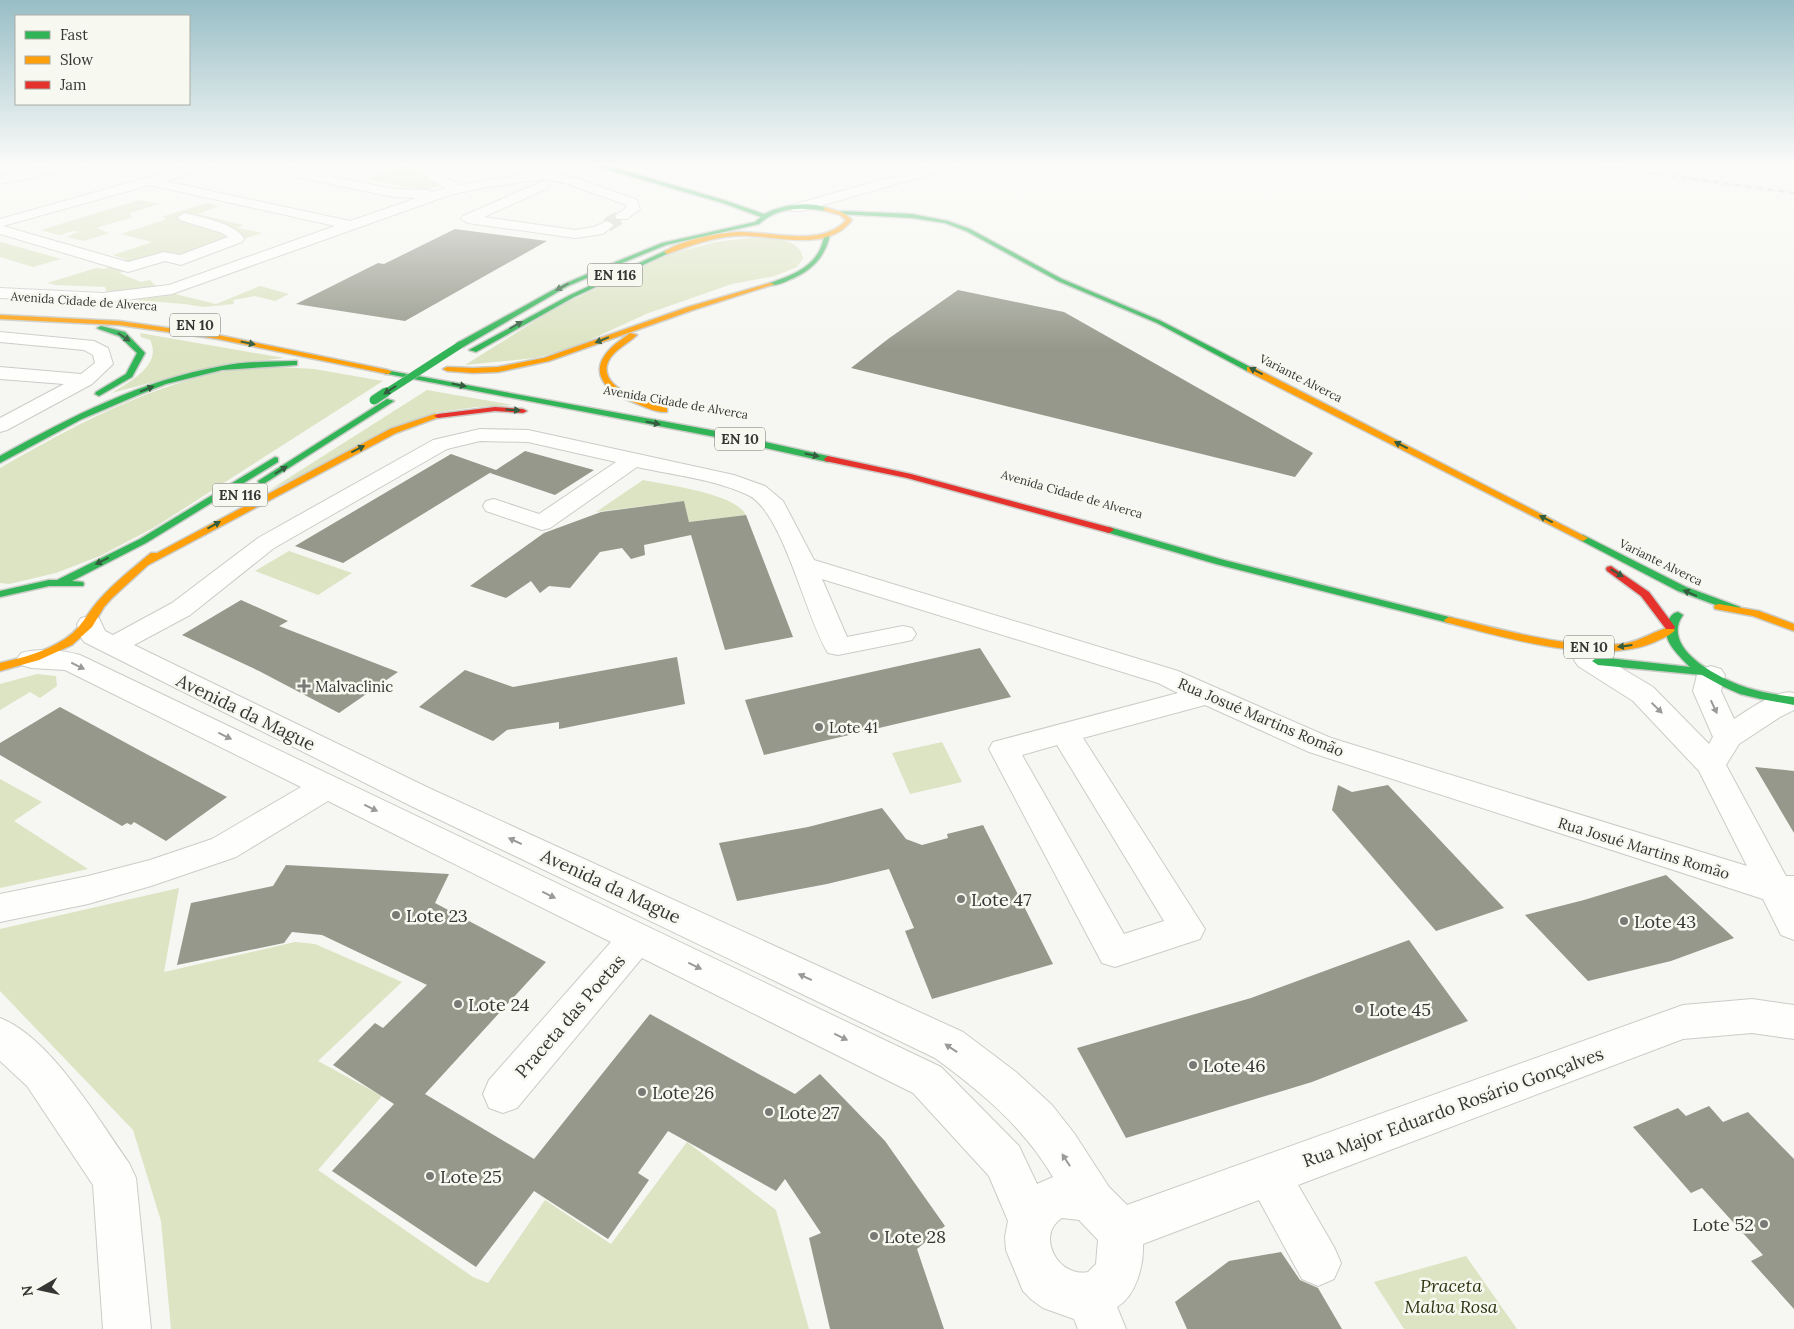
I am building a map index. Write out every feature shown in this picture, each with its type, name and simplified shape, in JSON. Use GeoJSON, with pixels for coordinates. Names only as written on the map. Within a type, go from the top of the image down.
{"type":"FeatureCollection","features":[{"type":"Feature","properties":{"kind":"main road","name":"EN 116"},"geometry":{"type":"LineString","coordinates":[[62,582],[143,541],[374,400],[460,345],[566,285],[664,244],[740,225]]}},
{"type":"Feature","properties":{"kind":"main road"},"geometry":{"type":"LineString","coordinates":[[761,225],[761,229],[769,234]]}},
{"type":"Feature","properties":{"kind":"main road","name":"EN 116"},"geometry":{"type":"LineString","coordinates":[[239,496],[473,350],[546,308],[669,250],[718,236],[769,234],[792,237],[827,235],[837,232],[847,225]]}},
{"type":"Feature","properties":{"kind":"main road","name":"Variante Alverca"},"geometry":{"type":"LineString","coordinates":[[935,225],[1048,284],[1145,326],[1404,460]]}},
{"type":"Feature","properties":{"kind":"main road","name":"Variante Alverca"},"geometry":{"type":"LineString","coordinates":[[954,225],[968,230],[1060,280],[1176,330],[1682,589],[1736,609]]}},
{"type":"Feature","properties":{"kind":"main road"},"geometry":{"type":"LineString","coordinates":[[398,362],[454,370],[512,369],[540,363],[711,301],[786,280],[811,266],[826,245],[827,235]]}},
{"type":"Feature","properties":{"kind":"main road"},"geometry":{"type":"LineString","coordinates":[[792,237],[806,244],[816,258]]}},
{"type":"Feature","properties":{"kind":"main road","name":"Avenida Cidade de Alverca"},"geometry":{"type":"LineString","coordinates":[[0,308],[143,318],[234,331],[617,405],[675,413],[628,398],[611,388],[604,379],[603,366],[609,353],[648,323]]}},
{"type":"Feature","properties":{"kind":"main road","name":"Avenida Cidade de Alverca"},"geometry":{"type":"LineString","coordinates":[[0,317],[119,323],[218,337],[371,369],[716,434],[908,476],[1061,516],[1220,562],[1506,634],[1580,646],[1616,647],[1641,644],[1670,628]]}},
{"type":"Feature","properties":{"kind":"main road"},"geometry":{"type":"LineString","coordinates":[[0,450],[74,410],[130,375],[141,353],[122,334],[78,322]]}},
{"type":"Feature","properties":{"kind":"main road"},"geometry":{"type":"LineString","coordinates":[[0,460],[55,428],[101,407],[159,384],[222,368],[286,362],[371,369]]}},
{"type":"Feature","properties":{"kind":"main road"},"geometry":{"type":"LineString","coordinates":[[141,565],[393,431],[438,416],[496,409],[626,418]]}},
{"type":"Feature","properties":{"kind":"main road","name":"Avenida Cidade de Alverca"},"geometry":{"type":"LineString","coordinates":[[712,421],[730,425]]}},
{"type":"Feature","properties":{"kind":"main road","name":"EN 116"},"geometry":{"type":"LineString","coordinates":[[102,624],[141,565],[171,541],[209,516]]}},
{"type":"Feature","properties":{"kind":"main road","name":"Avenida Cidade de Alverca"},"geometry":{"type":"LineString","coordinates":[[1112,518],[1392,604]]}},
{"type":"Feature","properties":{"kind":"main road","name":"Variante Alverca"},"geometry":{"type":"LineString","coordinates":[[1599,562],[1644,592],[1657,606],[1670,628]]}},
{"type":"Feature","properties":{"kind":"main road"},"geometry":{"type":"LineString","coordinates":[[0,588],[19,588],[62,582],[78,583],[93,589],[99,594],[102,624],[55,649],[31,659],[0,668]]}},
{"type":"Feature","properties":{"kind":"main road"},"geometry":{"type":"LineString","coordinates":[[0,594],[19,588]]}},
{"type":"Feature","properties":{"kind":"main road","name":"EN 10"},"geometry":{"type":"LineString","coordinates":[[1791,701],[1746,691],[1708,674],[1684,655],[1675,645],[1670,628],[1673,619],[1680,613],[1693,609],[1719,607],[1765,616],[1793,627]]}},
{"type":"Feature","properties":{"kind":"main road","name":"Avenida Cidade de Alverca"},"geometry":{"type":"LineString","coordinates":[[1506,634],[1540,649],[1588,660],[1638,664],[1672,671],[1708,674]]}},
{"type":"Feature","properties":{"kind":"street"},"geometry":{"type":"LineString","coordinates":[[0,230],[128,267],[164,256],[181,260],[237,239],[236,236],[227,230],[212,225]]}},
{"type":"Feature","properties":{"kind":"street"},"geometry":{"type":"LineString","coordinates":[[347,225],[352,226]]}},
{"type":"Feature","properties":{"kind":"street"},"geometry":{"type":"LineString","coordinates":[[511,225],[574,234],[598,231],[607,225]]}},
{"type":"Feature","properties":{"kind":"street"},"geometry":{"type":"LineString","coordinates":[[0,293],[103,298],[172,289],[352,226]]}},
{"type":"Feature","properties":{"kind":"street"},"geometry":{"type":"LineString","coordinates":[[67,249],[91,242]]}},
{"type":"Feature","properties":{"kind":"street"},"geometry":{"type":"LineString","coordinates":[[101,259],[126,251]]}},
{"type":"Feature","properties":{"kind":"street"},"geometry":{"type":"LineString","coordinates":[[0,337],[88,345],[102,352],[104,364],[85,380],[5,422]]}},
{"type":"Feature","properties":{"kind":"street"},"geometry":{"type":"LineString","coordinates":[[0,373],[85,380]]}},
{"type":"Feature","properties":{"kind":"street"},"geometry":{"type":"LineString","coordinates":[[102,624],[181,609],[266,543],[440,444],[480,435],[528,436],[746,486],[762,494],[775,506],[804,565],[838,647],[903,634]]}},
{"type":"Feature","properties":{"kind":"street"},"geometry":{"type":"LineString","coordinates":[[494,506],[542,523],[634,459]]}},
{"type":"Feature","properties":{"kind":"street","name":"Rua Josué Martins Romão"},"geometry":{"type":"LineString","coordinates":[[804,565],[1168,677],[1320,745],[1785,890]]}},
{"type":"Feature","properties":{"kind":"street","name":"Avenida da Mague"},"geometry":{"type":"LineString","coordinates":[[102,624],[420,797],[949,1045],[1005,1087],[1048,1132],[1105,1216]]}},
{"type":"Feature","properties":{"kind":"street","name":"Avenida da Mague"},"geometry":{"type":"LineString","coordinates":[[31,659],[70,662],[328,786],[927,1080],[1004,1161],[1030,1219]]}},
{"type":"Feature","properties":{"kind":"street"},"geometry":{"type":"LineString","coordinates":[[1588,660],[1643,694],[1711,765],[1785,890],[1794,924]]}},
{"type":"Feature","properties":{"kind":"street"},"geometry":{"type":"LineString","coordinates":[[1708,674],[1707,691],[1728,737]]}},
{"type":"Feature","properties":{"kind":"street"},"geometry":{"type":"LineString","coordinates":[[1065,733],[1187,930],[1115,952],[1004,749],[1205,695]]}},
{"type":"Feature","properties":{"kind":"street"},"geometry":{"type":"LineString","coordinates":[[1711,765],[1728,737],[1770,710],[1791,701]]}},
{"type":"Feature","properties":{"kind":"street"},"geometry":{"type":"LineString","coordinates":[[0,908],[88,890],[151,873],[224,848],[328,786]]}},
{"type":"Feature","properties":{"kind":"street","name":"Praceta das Poetas"},"geometry":{"type":"LineString","coordinates":[[503,1094],[637,938]]}},
{"type":"Feature","properties":{"kind":"street","name":"Rua Major Eduardo Rosário Gonçalves"},"geometry":{"type":"LineString","coordinates":[[1105,1216],[1269,1176],[1683,1022],[1752,1016],[1794,1022]]}},
{"type":"Feature","properties":{"kind":"street"},"geometry":{"type":"LineString","coordinates":[[0,1036],[41,1073],[114,1178],[127,1329]]}},
{"type":"Feature","properties":{"kind":"street"},"geometry":{"type":"LineString","coordinates":[[1269,1176],[1318,1263]]}},
{"type":"Feature","properties":{"kind":"street"},"geometry":{"type":"LineString","coordinates":[[1074,1196],[1105,1216],[1121,1250],[1119,1270],[1096,1312],[1055,1289],[1040,1277],[1029,1257],[1028,1236],[1030,1219],[1043,1204],[1057,1197],[1074,1196]]}},
{"type":"Feature","properties":{"kind":"green space"},"geometry":{"type":"Polygon","coordinates":[[[57,225],[106,225],[96,228],[109,233],[84,241],[66,237],[79,232],[73,231],[59,235],[41,230],[57,225]]]}},
{"type":"Feature","properties":{"kind":"green space"},"geometry":{"type":"Polygon","coordinates":[[[149,225],[243,225],[237,228],[262,233],[181,260],[175,255],[119,273],[141,282],[150,280],[157,287],[107,293],[105,287],[47,283],[96,268],[104,269],[127,260],[113,255],[152,242],[121,234],[149,225]]]}},
{"type":"Feature","properties":{"kind":"green space"},"geometry":{"type":"Polygon","coordinates":[[[751,238],[789,242],[800,251],[803,258],[797,267],[775,276],[732,284],[646,314],[562,351],[535,358],[465,365],[557,307],[667,255],[715,242],[751,238]]]}},
{"type":"Feature","properties":{"kind":"green space"},"geometry":{"type":"Polygon","coordinates":[[[0,242],[61,259],[33,267],[0,257],[0,242]]]}},
{"type":"Feature","properties":{"kind":"green space"},"geometry":{"type":"Polygon","coordinates":[[[260,286],[289,294],[275,301],[255,296],[233,300],[234,304],[204,307],[134,300],[171,293],[216,304],[260,286]]]}},
{"type":"Feature","properties":{"kind":"green space"},"geometry":{"type":"Polygon","coordinates":[[[140,333],[284,358],[197,372],[112,393],[142,372],[152,357],[153,349],[150,340],[141,337],[140,333]]]}},
{"type":"Feature","properties":{"kind":"green space"},"geometry":{"type":"Polygon","coordinates":[[[279,367],[314,369],[383,381],[155,527],[100,556],[56,573],[9,584],[0,583],[0,468],[51,439],[103,413],[157,390],[214,373],[279,367]]]}},
{"type":"Feature","properties":{"kind":"green space"},"geometry":{"type":"Polygon","coordinates":[[[427,390],[513,405],[476,407],[434,413],[268,491],[427,390]]]}},
{"type":"Feature","properties":{"kind":"green space"},"geometry":{"type":"Polygon","coordinates":[[[643,480],[683,487],[715,496],[739,507],[746,515],[689,522],[684,501],[596,512],[643,480]]]}},
{"type":"Feature","properties":{"kind":"green space"},"geometry":{"type":"Polygon","coordinates":[[[289,551],[352,573],[318,595],[255,571],[289,551]]]}},
{"type":"Feature","properties":{"kind":"green space"},"geometry":{"type":"Polygon","coordinates":[[[37,674],[56,676],[57,686],[40,698],[30,692],[0,710],[0,684],[37,674]]]}},
{"type":"Feature","properties":{"kind":"green space"},"geometry":{"type":"Polygon","coordinates":[[[942,742],[962,782],[910,794],[892,753],[942,742]]]}},
{"type":"Feature","properties":{"kind":"green space"},"geometry":{"type":"Polygon","coordinates":[[[0,779],[42,802],[14,821],[88,869],[0,888],[0,779]]]}},
{"type":"Feature","properties":{"kind":"green space"},"geometry":{"type":"Polygon","coordinates":[[[179,888],[164,972],[295,942],[315,944],[402,982],[318,1061],[382,1096],[318,1170],[473,1277],[488,1283],[545,1200],[611,1244],[687,1142],[776,1210],[809,1329],[171,1329],[161,1221],[133,1130],[0,991],[0,929],[179,888]]]}},
{"type":"Feature","properties":{"kind":"green space","name":"Praceta Malva Rosa"},"geometry":{"type":"Polygon","coordinates":[[[1466,1256],[1517,1329],[1404,1329],[1374,1282],[1466,1256]]]}},
{"type":"Feature","properties":{"kind":"building"},"geometry":{"type":"Polygon","coordinates":[[[455,229],[547,241],[405,321],[296,304],[378,263],[384,264],[455,229]]]}},
{"type":"Feature","properties":{"kind":"building"},"geometry":{"type":"Polygon","coordinates":[[[958,290],[1064,312],[1313,453],[1295,477],[851,368],[888,339],[958,290]]]}},
{"type":"Feature","properties":{"kind":"building"},"geometry":{"type":"Polygon","coordinates":[[[525,451],[594,470],[555,495],[490,473],[493,471],[343,563],[295,546],[451,454],[496,470],[525,451]]]}},
{"type":"Feature","properties":{"kind":"building"},"geometry":{"type":"Polygon","coordinates":[[[684,501],[689,522],[746,515],[793,637],[725,650],[691,535],[644,545],[645,555],[631,559],[622,548],[600,552],[570,588],[549,586],[540,593],[531,581],[506,598],[470,586],[544,533],[601,512],[684,501]]]}},
{"type":"Feature","properties":{"kind":"building"},"geometry":{"type":"Polygon","coordinates":[[[241,600],[288,621],[279,626],[398,672],[339,713],[259,671],[182,635],[241,600]]]}},
{"type":"Feature","properties":{"kind":"building","name":"Lote 41"},"geometry":{"type":"Polygon","coordinates":[[[980,648],[1011,697],[764,755],[745,700],[980,648]]]}},
{"type":"Feature","properties":{"kind":"building"},"geometry":{"type":"Polygon","coordinates":[[[677,657],[685,704],[559,729],[559,722],[507,730],[493,741],[419,707],[465,670],[513,687],[677,657]]]}},
{"type":"Feature","properties":{"kind":"building"},"geometry":{"type":"Polygon","coordinates":[[[60,707],[227,797],[166,841],[134,822],[131,825],[127,823],[122,826],[0,755],[0,743],[60,707]]]}},
{"type":"Feature","properties":{"kind":"building"},"geometry":{"type":"Polygon","coordinates":[[[1755,767],[1794,771],[1794,833],[1755,767]]]}},
{"type":"Feature","properties":{"kind":"building"},"geometry":{"type":"Polygon","coordinates":[[[1338,785],[1352,792],[1388,785],[1504,908],[1436,931],[1332,810],[1338,785]]]}},
{"type":"Feature","properties":{"kind":"building","name":"Lote 47"},"geometry":{"type":"Polygon","coordinates":[[[882,808],[906,839],[922,845],[948,838],[947,834],[983,825],[1053,964],[932,999],[905,931],[914,928],[889,869],[827,884],[737,901],[719,843],[808,827],[882,808]]]}},
{"type":"Feature","properties":{"kind":"building"},"geometry":{"type":"Polygon","coordinates":[[[286,865],[449,874],[435,903],[546,962],[425,1094],[534,1159],[650,1014],[795,1094],[820,1074],[885,1141],[945,1226],[917,1249],[944,1329],[830,1329],[809,1238],[821,1233],[785,1179],[776,1191],[668,1131],[638,1173],[649,1180],[608,1239],[534,1191],[476,1267],[332,1171],[394,1104],[333,1065],[375,1023],[383,1028],[427,985],[322,935],[292,932],[284,943],[177,965],[191,903],[273,886],[286,865]]]}},
{"type":"Feature","properties":{"kind":"building","name":"Lote 43"},"geometry":{"type":"Polygon","coordinates":[[[1666,875],[1734,938],[1671,961],[1588,981],[1525,915],[1584,900],[1666,875]]]}},
{"type":"Feature","properties":{"kind":"building"},"geometry":{"type":"Polygon","coordinates":[[[1409,940],[1468,1021],[1312,1082],[1126,1138],[1077,1048],[1251,998],[1409,940]]]}},
{"type":"Feature","properties":{"kind":"building","name":"Lote 52"},"geometry":{"type":"Polygon","coordinates":[[[1709,1106],[1723,1122],[1748,1112],[1794,1159],[1794,1309],[1751,1261],[1763,1255],[1702,1188],[1691,1193],[1633,1127],[1678,1108],[1686,1116],[1709,1106]]]}},
{"type":"Feature","properties":{"kind":"building"},"geometry":{"type":"Polygon","coordinates":[[[1281,1252],[1300,1280],[1318,1288],[1342,1329],[1187,1329],[1175,1302],[1229,1261],[1281,1252]]]}},
{"type":"Feature","properties":{"kind":"traffic: fast"},"geometry":{"type":"LineString","coordinates":[[460,345],[566,285],[620,262],[664,244],[748,225]]}},
{"type":"Feature","properties":{"kind":"traffic: fast"},"geometry":{"type":"LineString","coordinates":[[954,225],[968,230],[1060,280],[1159,322],[1250,369]]}},
{"type":"Feature","properties":{"kind":"traffic: fast"},"geometry":{"type":"LineString","coordinates":[[772,284],[800,273],[815,261],[825,245],[827,235]]}},
{"type":"Feature","properties":{"kind":"traffic: fast"},"geometry":{"type":"LineString","coordinates":[[473,350],[572,296],[667,252]]}},
{"type":"Feature","properties":{"kind":"traffic: fast"},"geometry":{"type":"LineString","coordinates":[[99,394],[129,375],[141,353],[122,334],[101,328]]}},
{"type":"Feature","properties":{"kind":"traffic: fast"},"geometry":{"type":"LineString","coordinates":[[374,400],[460,345]]}},
{"type":"Feature","properties":{"kind":"traffic: fast"},"geometry":{"type":"LineString","coordinates":[[0,460],[79,417],[163,383],[192,374],[222,368],[294,363]]}},
{"type":"Feature","properties":{"kind":"traffic: fast"},"geometry":{"type":"LineString","coordinates":[[388,372],[716,434],[828,459]]}},
{"type":"Feature","properties":{"kind":"traffic: fast"},"geometry":{"type":"LineString","coordinates":[[262,481],[390,401]]}},
{"type":"Feature","properties":{"kind":"traffic: fast"},"geometry":{"type":"LineString","coordinates":[[61,582],[143,541],[275,460]]}},
{"type":"Feature","properties":{"kind":"traffic: fast"},"geometry":{"type":"LineString","coordinates":[[1109,530],[1220,562],[1449,620]]}},
{"type":"Feature","properties":{"kind":"traffic: fast"},"geometry":{"type":"LineString","coordinates":[[1583,538],[1682,589],[1736,609]]}},
{"type":"Feature","properties":{"kind":"traffic: fast"},"geometry":{"type":"LineString","coordinates":[[0,594],[49,583],[79,584]]}},
{"type":"Feature","properties":{"kind":"traffic: fast"},"geometry":{"type":"LineString","coordinates":[[1678,615],[1672,625],[1673,639],[1685,656],[1698,668],[1712,677],[1744,691],[1761,696],[1794,701]]}},
{"type":"Feature","properties":{"kind":"traffic: fast"},"geometry":{"type":"LineString","coordinates":[[1598,661],[1705,672]]}},
{"type":"Feature","properties":{"kind":"traffic: slow"},"geometry":{"type":"LineString","coordinates":[[667,252],[684,245],[719,236],[749,234],[798,238],[815,237],[830,235],[845,225]]}},
{"type":"Feature","properties":{"kind":"traffic: slow"},"geometry":{"type":"LineString","coordinates":[[447,369],[473,371],[498,369],[523,366],[547,360],[690,309],[772,284]]}},
{"type":"Feature","properties":{"kind":"traffic: slow"},"geometry":{"type":"LineString","coordinates":[[0,317],[119,323],[218,337],[388,372]]}},
{"type":"Feature","properties":{"kind":"traffic: slow"},"geometry":{"type":"LineString","coordinates":[[633,335],[614,349],[605,362],[603,373],[608,383],[618,391],[647,405],[664,410]]}},
{"type":"Feature","properties":{"kind":"traffic: slow"},"geometry":{"type":"LineString","coordinates":[[1250,369],[1583,538]]}},
{"type":"Feature","properties":{"kind":"traffic: slow"},"geometry":{"type":"LineString","coordinates":[[141,565],[393,431],[438,416]]}},
{"type":"Feature","properties":{"kind":"traffic: slow"},"geometry":{"type":"LineString","coordinates":[[0,667],[35,658],[57,648],[78,635],[109,596],[154,555]]}},
{"type":"Feature","properties":{"kind":"traffic: slow"},"geometry":{"type":"LineString","coordinates":[[1719,607],[1755,613],[1794,628]]}},
{"type":"Feature","properties":{"kind":"traffic: slow"},"geometry":{"type":"LineString","coordinates":[[1449,620],[1546,642],[1600,648],[1623,647],[1642,643],[1670,630]]}},
{"type":"Feature","properties":{"kind":"traffic: jam"},"geometry":{"type":"LineString","coordinates":[[438,416],[495,409],[523,411]]}},
{"type":"Feature","properties":{"kind":"traffic: jam"},"geometry":{"type":"LineString","coordinates":[[828,459],[908,476],[1109,530]]}},
{"type":"Feature","properties":{"kind":"traffic: jam"},"geometry":{"type":"LineString","coordinates":[[1611,569],[1645,594],[1670,627]]}},
{"type":"Feature","properties":{"kind":"place","name":"Malvaclinic"},"geometry":{"type":"Point","coordinates":[304,686]}},
{"type":"Feature","properties":{"kind":"place","name":"Lote 41"},"geometry":{"type":"Point","coordinates":[819,727]}},
{"type":"Feature","properties":{"kind":"place","name":"Lote 47"},"geometry":{"type":"Point","coordinates":[961,899]}},
{"type":"Feature","properties":{"kind":"place","name":"Lote 23"},"geometry":{"type":"Point","coordinates":[396,915]}},
{"type":"Feature","properties":{"kind":"place","name":"Lote 43"},"geometry":{"type":"Point","coordinates":[1624,921]}},
{"type":"Feature","properties":{"kind":"place","name":"Lote 24"},"geometry":{"type":"Point","coordinates":[458,1004]}},
{"type":"Feature","properties":{"kind":"place","name":"Lote 45"},"geometry":{"type":"Point","coordinates":[1359,1009]}},
{"type":"Feature","properties":{"kind":"place","name":"Lote 46"},"geometry":{"type":"Point","coordinates":[1193,1065]}},
{"type":"Feature","properties":{"kind":"place","name":"Lote 26"},"geometry":{"type":"Point","coordinates":[642,1092]}},
{"type":"Feature","properties":{"kind":"place","name":"Lote 27"},"geometry":{"type":"Point","coordinates":[769,1112]}},
{"type":"Feature","properties":{"kind":"place","name":"Lote 25"},"geometry":{"type":"Point","coordinates":[430,1176]}},
{"type":"Feature","properties":{"kind":"place","name":"Lote 52"},"geometry":{"type":"Point","coordinates":[1764,1224]}},
{"type":"Feature","properties":{"kind":"place","name":"Lote 28"},"geometry":{"type":"Point","coordinates":[874,1236]}}]}
